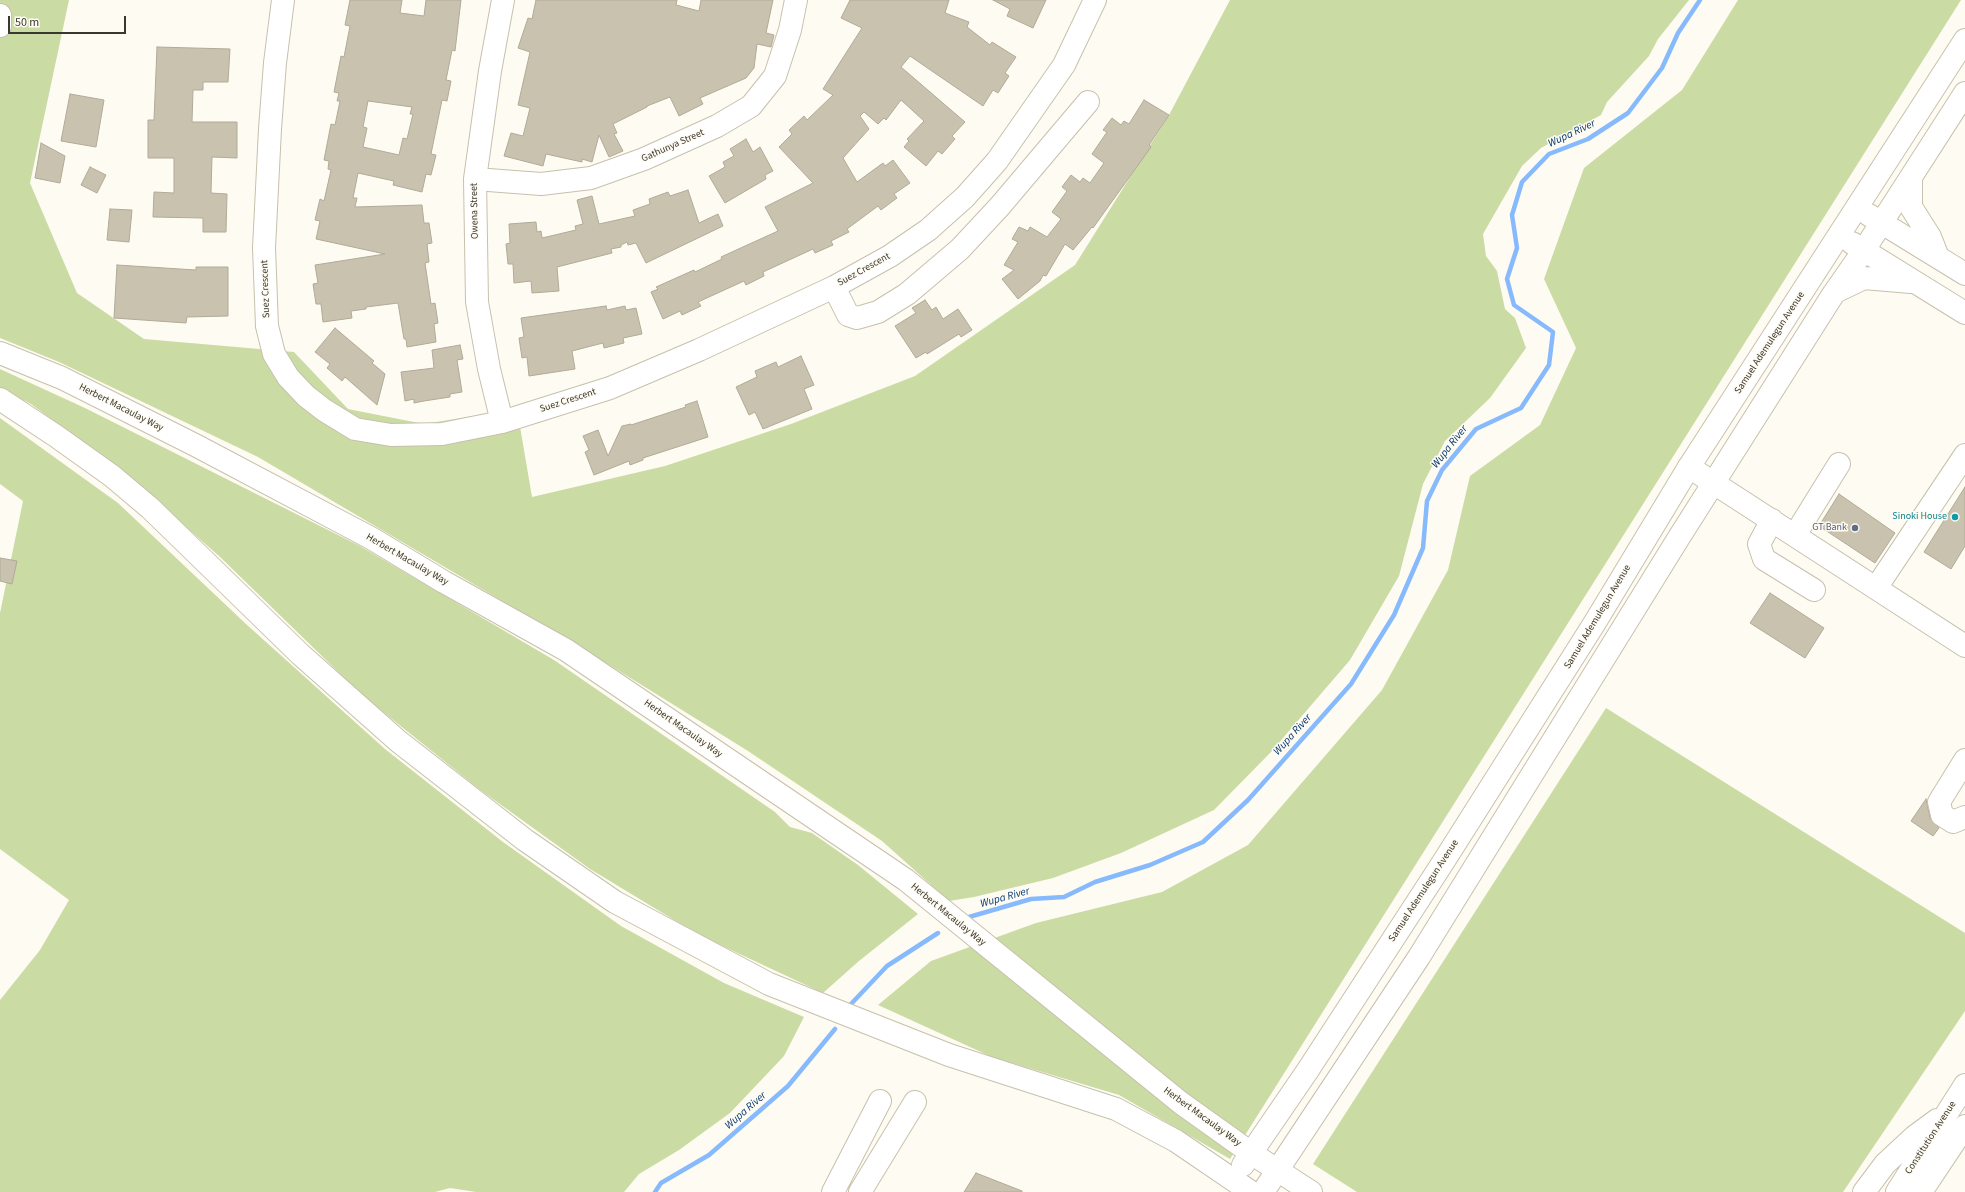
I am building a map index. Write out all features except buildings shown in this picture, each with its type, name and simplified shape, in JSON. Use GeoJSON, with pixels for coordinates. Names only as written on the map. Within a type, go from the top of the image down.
{"type":"FeatureCollection","features":[{"type":"Feature","properties":{"kind":"main road","name":"Suez Crescent"},"geometry":{"type":"LineString","coordinates":[[283,0],[275,63],[271,114],[264,248],[267,326],[274,354],[288,377],[306,396],[324,410],[354,429],[391,435],[442,434],[502,422],[617,385],[699,350],[834,287],[890,256],[928,230],[965,197],[997,161],[1056,77],[1084,25],[1095,0]]}},
{"type":"Feature","properties":{"kind":"main road","name":"Owena Street"},"geometry":{"type":"LineString","coordinates":[[502,422],[486,356],[477,302],[475,179],[490,71],[503,0]]}},
{"type":"Feature","properties":{"kind":"main road","name":"Gathunya Street"},"geometry":{"type":"LineString","coordinates":[[475,179],[541,184],[591,178],[644,159],[717,126],[751,106],[775,76],[790,30],[796,0]]}},
{"type":"Feature","properties":{"kind":"main road"},"geometry":{"type":"LineString","coordinates":[[0,15],[0,26]]}},
{"type":"Feature","properties":{"kind":"main road","name":"Samuel Ademulegun Avenue"},"geometry":{"type":"LineString","coordinates":[[1229,1186],[1308,1070],[1446,858],[1594,624],[1653,525],[1965,40]]}},
{"type":"Feature","properties":{"kind":"main road"},"geometry":{"type":"LineString","coordinates":[[1263,1192],[1419,957],[1714,482],[1834,293],[1864,250],[1965,93]]}},
{"type":"Feature","properties":{"kind":"main road"},"geometry":{"type":"LineString","coordinates":[[834,287],[848,315],[857,318],[878,312],[907,294],[960,249],[1000,206],[1088,102]]}},
{"type":"Feature","properties":{"kind":"main road"},"geometry":{"type":"LineString","coordinates":[[1911,178],[1911,208],[1930,236],[1938,257]]}},
{"type":"Feature","properties":{"kind":"main road"},"geometry":{"type":"LineString","coordinates":[[1858,208],[1965,274]]}},
{"type":"Feature","properties":{"kind":"main road"},"geometry":{"type":"LineString","coordinates":[[1840,235],[1965,313]]}},
{"type":"Feature","properties":{"kind":"main road"},"geometry":{"type":"LineString","coordinates":[[1834,293],[1864,278],[1916,282]]}},
{"type":"Feature","properties":{"kind":"main road","name":"Herbert Macaulay Way"},"geometry":{"type":"LineString","coordinates":[[0,353],[62,378],[197,446],[371,538],[444,582],[566,650],[906,880],[1181,1103],[1251,1153],[1311,1192]]}},
{"type":"Feature","properties":{"kind":"main road"},"geometry":{"type":"LineString","coordinates":[[0,399],[56,436],[112,476],[150,508],[300,654],[398,741],[525,840],[615,902],[769,984],[949,1055],[1116,1109],[1176,1141],[1229,1186],[1251,1192]]}},
{"type":"Feature","properties":{"kind":"main road"},"geometry":{"type":"LineString","coordinates":[[1876,588],[1965,455]]}},
{"type":"Feature","properties":{"kind":"main road"},"geometry":{"type":"LineString","coordinates":[[1795,535],[1839,464]]}},
{"type":"Feature","properties":{"kind":"main road"},"geometry":{"type":"LineString","coordinates":[[1690,467],[1965,646]]}},
{"type":"Feature","properties":{"kind":"main road"},"geometry":{"type":"LineString","coordinates":[[1772,520],[1759,544],[1764,559],[1814,590]]}},
{"type":"Feature","properties":{"kind":"main road"},"geometry":{"type":"LineString","coordinates":[[1965,760],[1939,802],[1942,815],[1952,822],[1965,817]]}},
{"type":"Feature","properties":{"kind":"main road","name":"Constitution Avenue"},"geometry":{"type":"LineString","coordinates":[[1912,1187],[1947,1113],[1965,1085]]}},
{"type":"Feature","properties":{"kind":"main road"},"geometry":{"type":"LineString","coordinates":[[833,1192],[880,1101]]}},
{"type":"Feature","properties":{"kind":"main road"},"geometry":{"type":"LineString","coordinates":[[860,1192],[915,1102]]}},
{"type":"Feature","properties":{"kind":"main road"},"geometry":{"type":"LineString","coordinates":[[1864,1192],[1885,1164],[1914,1137],[1947,1113]]}},
{"type":"Feature","properties":{"kind":"main road","name":"Constitution Avenue"},"geometry":{"type":"LineString","coordinates":[[1912,1187],[1965,1126]]}},
{"type":"Feature","properties":{"kind":"green space"},"geometry":{"type":"Polygon","coordinates":[[[0,0],[69,0],[30,183],[77,293],[144,339],[294,352],[348,409],[424,424],[517,409],[532,497],[665,466],[791,424],[915,376],[1075,265],[1169,115],[1230,0],[1689,0],[1658,39],[1649,56],[1607,102],[1601,115],[1541,148],[1522,166],[1483,234],[1486,256],[1497,271],[1505,309],[1515,318],[1526,348],[1490,398],[1445,441],[1423,484],[1399,576],[1350,660],[1271,752],[1214,810],[1121,853],[1053,878],[974,897],[949,901],[882,841],[748,751],[582,648],[258,457],[59,362],[0,338],[0,0]]]}},
{"type":"Feature","properties":{"kind":"green space"},"geometry":{"type":"Polygon","coordinates":[[[1738,0],[1961,0],[1230,1159],[1119,1095],[992,1057],[878,1005],[931,961],[1036,923],[1162,892],[1248,845],[1382,690],[1448,570],[1470,476],[1540,425],[1576,348],[1544,279],[1584,168],[1682,90],[1738,0]]]}},
{"type":"Feature","properties":{"kind":"green space"},"geometry":{"type":"Polygon","coordinates":[[[0,369],[85,408],[360,546],[554,660],[775,812],[790,827],[812,833],[858,865],[918,914],[859,961],[823,993],[699,935],[590,869],[479,789],[362,695],[219,556],[128,476],[31,404],[0,388],[0,369]]]}},
{"type":"Feature","properties":{"kind":"green space"},"geometry":{"type":"Polygon","coordinates":[[[0,418],[118,503],[246,624],[385,749],[503,842],[621,926],[724,983],[804,1017],[784,1056],[730,1113],[679,1150],[639,1174],[624,1192],[476,1192],[450,1188],[435,1192],[0,1192],[0,1000],[40,950],[69,900],[0,849],[0,613],[23,501],[0,484],[0,418]]]}},
{"type":"Feature","properties":{"kind":"green space"},"geometry":{"type":"Polygon","coordinates":[[[1606,708],[1965,933],[1965,1011],[1843,1192],[1357,1192],[1313,1164],[1606,708]]]}},
{"type":"Feature","properties":{"kind":"waterway","name":"Wupa River"},"geometry":{"type":"LineString","coordinates":[[969,917],[1031,899],[1064,897],[1095,882],[1150,865],[1203,842],[1248,800],[1351,684],[1394,615],[1423,548],[1427,501],[1442,470],[1476,429],[1521,408],[1549,365],[1553,332],[1514,305],[1507,279],[1517,248],[1512,215],[1522,182],[1549,154],[1588,139],[1628,113],[1662,68],[1678,33],[1700,0]]}},
{"type":"Feature","properties":{"kind":"waterway","name":"Wupa River"},"geometry":{"type":"LineString","coordinates":[[851,1004],[887,966],[938,933]]}},
{"type":"Feature","properties":{"kind":"waterway","name":"Wupa River"},"geometry":{"type":"LineString","coordinates":[[655,1192],[661,1183],[709,1155],[788,1086],[835,1029]]}},
{"type":"Feature","properties":{"kind":"place","name":"Sinoki House"},"geometry":{"type":"Point","coordinates":[1955,517]}},
{"type":"Feature","properties":{"kind":"place","name":"GT Bank"},"geometry":{"type":"Point","coordinates":[1855,528]}}]}
